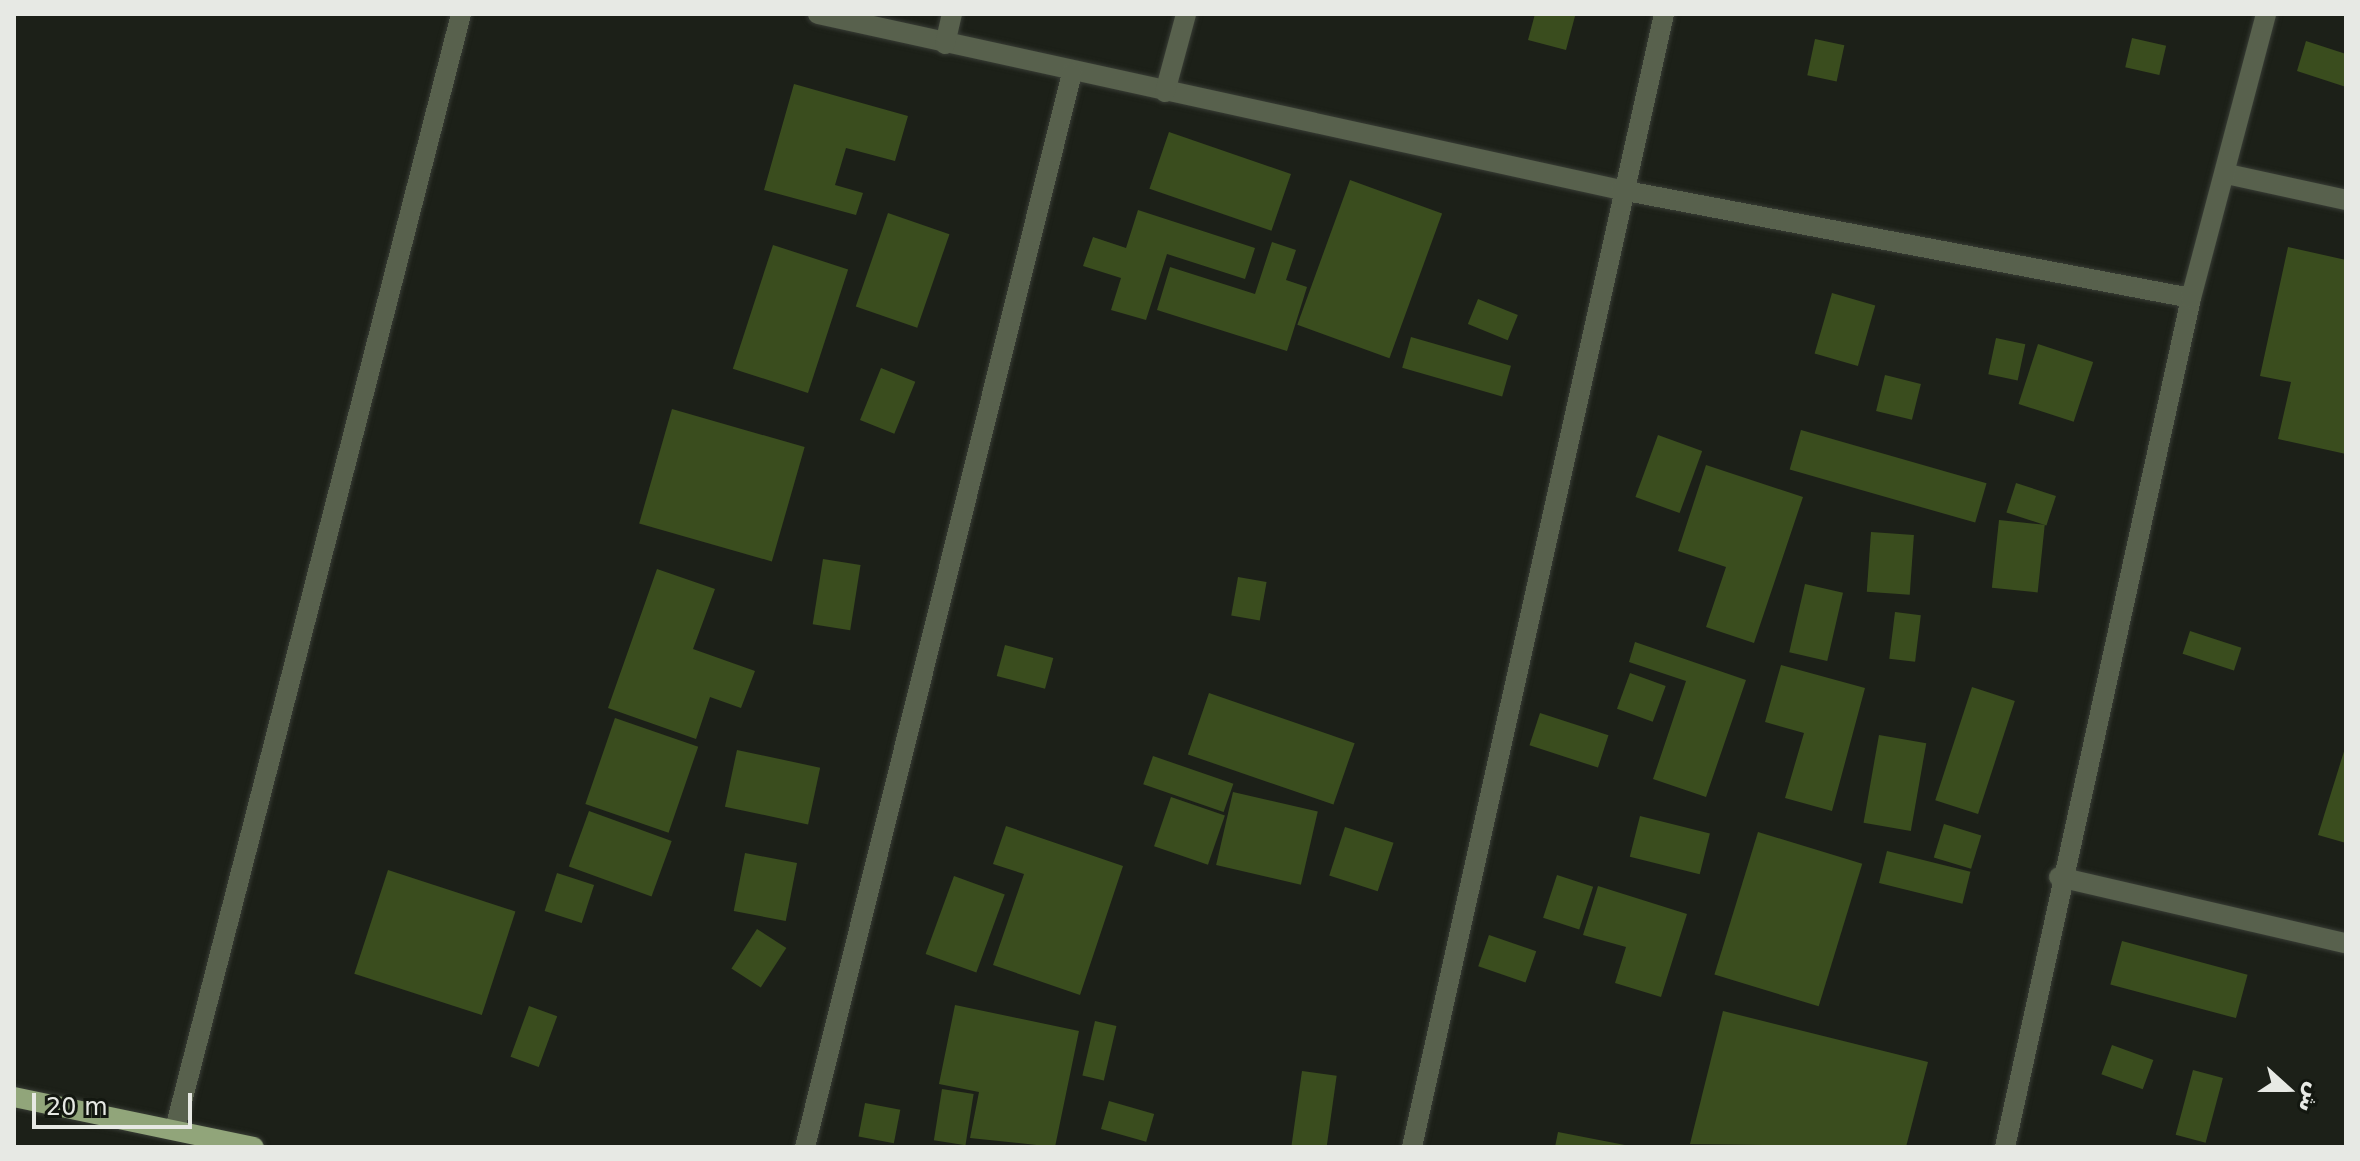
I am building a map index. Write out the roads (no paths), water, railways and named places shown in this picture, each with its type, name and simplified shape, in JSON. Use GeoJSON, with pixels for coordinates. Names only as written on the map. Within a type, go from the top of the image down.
{"type":"FeatureCollection","features":[{"type":"Feature","properties":{"kind":"main road"},"geometry":{"type":"LineString","coordinates":[[14,1097],[254,1147]]}},
{"type":"Feature","properties":{"kind":"street"},"geometry":{"type":"LineString","coordinates":[[175,1129],[461,14]]}},
{"type":"Feature","properties":{"kind":"street"},"geometry":{"type":"LineString","coordinates":[[818,14],[1072,73],[1621,190],[2191,298]]}},
{"type":"Feature","properties":{"kind":"street"},"geometry":{"type":"LineString","coordinates":[[945,44],[952,14]]}},
{"type":"Feature","properties":{"kind":"street"},"geometry":{"type":"LineString","coordinates":[[1165,92],[1186,14]]}},
{"type":"Feature","properties":{"kind":"street"},"geometry":{"type":"LineString","coordinates":[[1412,1147],[1621,190],[1664,14]]}},
{"type":"Feature","properties":{"kind":"street"},"geometry":{"type":"LineString","coordinates":[[2005,1147],[2059,877],[2191,298],[2227,174],[2266,14]]}},
{"type":"Feature","properties":{"kind":"street"},"geometry":{"type":"LineString","coordinates":[[805,1147],[1072,73]]}},
{"type":"Feature","properties":{"kind":"street"},"geometry":{"type":"LineString","coordinates":[[2227,174],[2346,200]]}},
{"type":"Feature","properties":{"kind":"street"},"geometry":{"type":"LineString","coordinates":[[2059,877],[2346,943]]}}]}
